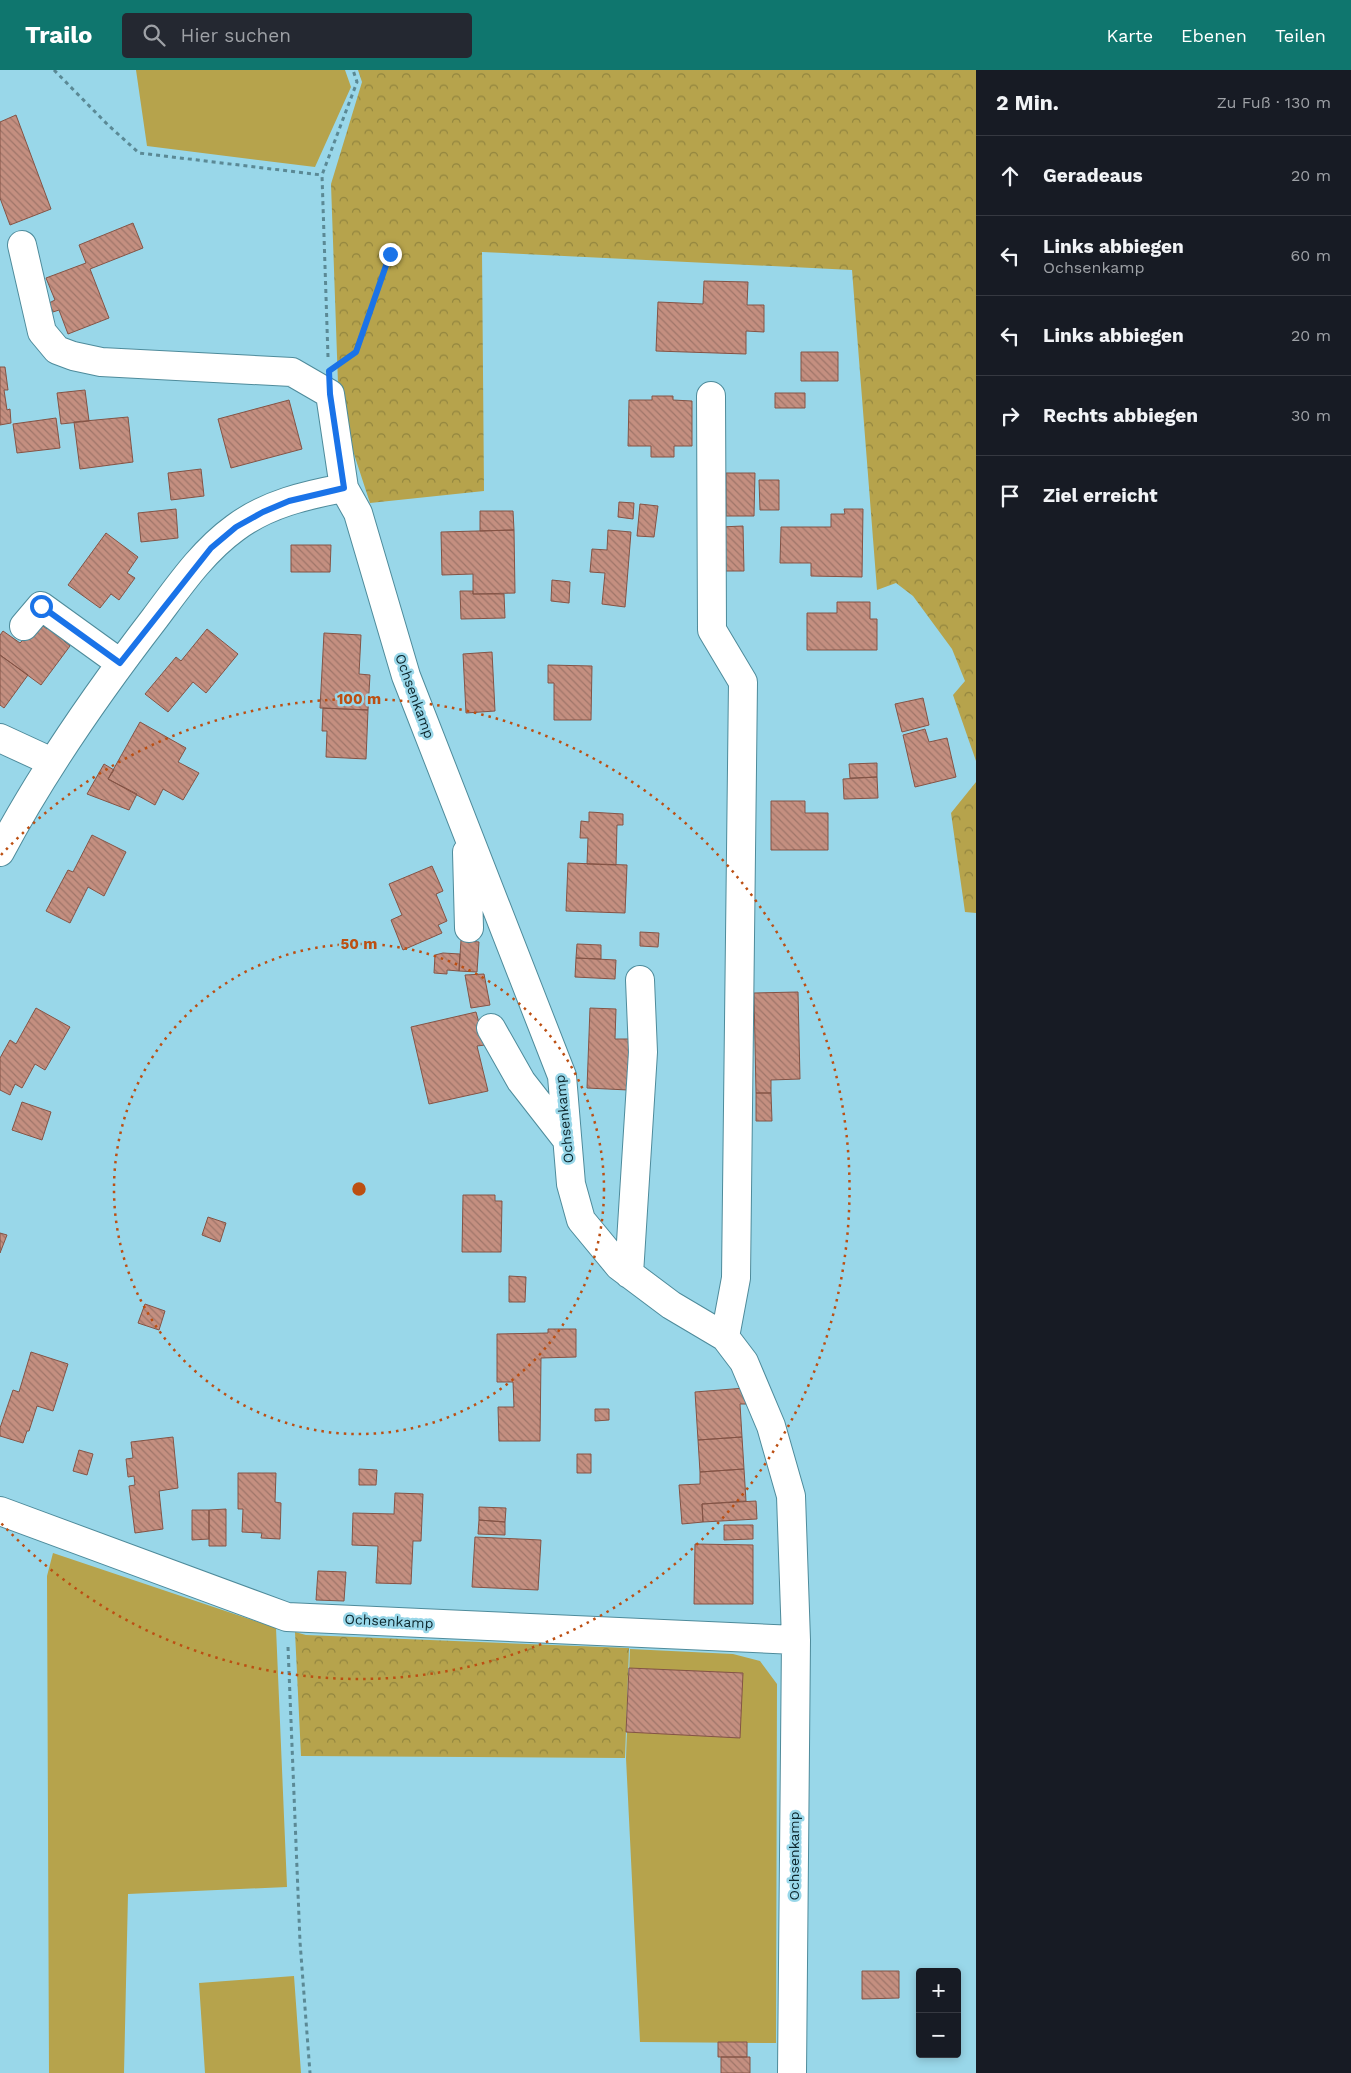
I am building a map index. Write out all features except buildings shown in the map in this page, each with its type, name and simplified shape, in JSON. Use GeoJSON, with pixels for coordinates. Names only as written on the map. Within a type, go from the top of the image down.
{"type":"FeatureCollection","features":[{"type":"Feature","properties":{"kind":"street"},"geometry":{"type":"LineString","coordinates":[[0,852],[52,762],[120,663],[211,548],[236,527],[263,512],[289,501],[344,488],[330,383],[292,372],[100,362],[73,356],[58,350],[42,332],[22,245]]}},
{"type":"Feature","properties":{"kind":"street"},"geometry":{"type":"LineString","coordinates":[[711,396],[712,630],[743,682],[736,1278],[725,1337]]}},
{"type":"Feature","properties":{"kind":"street","name":"Ochsenkamp"},"geometry":{"type":"LineString","coordinates":[[344,488],[358,513],[406,676],[562,1076],[571,1184],[581,1220],[619,1266],[671,1305],[725,1337],[744,1362],[771,1426],[791,1496],[796,1640],[792,2073]]}},
{"type":"Feature","properties":{"kind":"street"},"geometry":{"type":"LineString","coordinates":[[24,626],[41,606],[120,663]]}},
{"type":"Feature","properties":{"kind":"street"},"geometry":{"type":"LineString","coordinates":[[0,738],[52,762]]}},
{"type":"Feature","properties":{"kind":"street"},"geometry":{"type":"LineString","coordinates":[[467,836],[468,928]]}},
{"type":"Feature","properties":{"kind":"street"},"geometry":{"type":"LineString","coordinates":[[629,1274],[643,1052],[640,980]]}},
{"type":"Feature","properties":{"kind":"street"},"geometry":{"type":"LineString","coordinates":[[490,1028],[521,1081],[567,1140]]}},
{"type":"Feature","properties":{"kind":"street","name":"Ochsenkamp"},"geometry":{"type":"LineString","coordinates":[[0,1511],[287,1616],[796,1640]]}},
{"type":"Feature","properties":{"kind":"path"},"geometry":{"type":"LineString","coordinates":[[54,70],[108,126],[139,153],[322,175]]}},
{"type":"Feature","properties":{"kind":"path"},"geometry":{"type":"LineString","coordinates":[[330,383],[322,175],[357,82],[353,70]]}},
{"type":"Feature","properties":{"kind":"path"},"geometry":{"type":"LineString","coordinates":[[330,383],[356,352],[390,254]]}},
{"type":"Feature","properties":{"kind":"path"},"geometry":{"type":"LineString","coordinates":[[287,1616],[299,1933],[310,2073]]}},
{"type":"Feature","properties":{"kind":"green space"},"geometry":{"type":"Polygon","coordinates":[[[136,70],[345,70],[351,87],[315,167],[147,146],[136,70]]]}},
{"type":"Feature","properties":{"kind":"green space"},"geometry":{"type":"Polygon","coordinates":[[[358,70],[976,70],[976,761],[953,695],[965,681],[952,649],[913,596],[896,583],[877,590],[852,270],[482,252],[484,491],[370,503],[353,451],[348,451],[338,384],[331,184],[362,82],[358,70]]]}},
{"type":"Feature","properties":{"kind":"green space"},"geometry":{"type":"Polygon","coordinates":[[[976,782],[976,913],[965,912],[951,813],[976,782]]]}},
{"type":"Feature","properties":{"kind":"green space"},"geometry":{"type":"Polygon","coordinates":[[[53,1553],[276,1628],[287,1887],[128,1894],[124,2073],[49,2073],[47,1576],[53,1553]]]}},
{"type":"Feature","properties":{"kind":"green space"},"geometry":{"type":"Polygon","coordinates":[[[295,1632],[306,1635],[629,1648],[625,1758],[301,1756],[295,1632]]]}},
{"type":"Feature","properties":{"kind":"green space"},"geometry":{"type":"Polygon","coordinates":[[[630,1649],[733,1654],[760,1661],[777,1684],[776,2043],[640,2042],[626,1758],[630,1649]]]}},
{"type":"Feature","properties":{"kind":"green space"},"geometry":{"type":"Polygon","coordinates":[[[294,1976],[301,2073],[205,2073],[199,1983],[294,1976]]]}},
{"type":"Feature","properties":{"kind":"route"},"geometry":{"type":"LineString","coordinates":[[41,606],[120,663],[211,548],[236,527],[263,512],[289,501],[344,488],[330,394],[329,371],[356,352],[390,254]]}}]}
